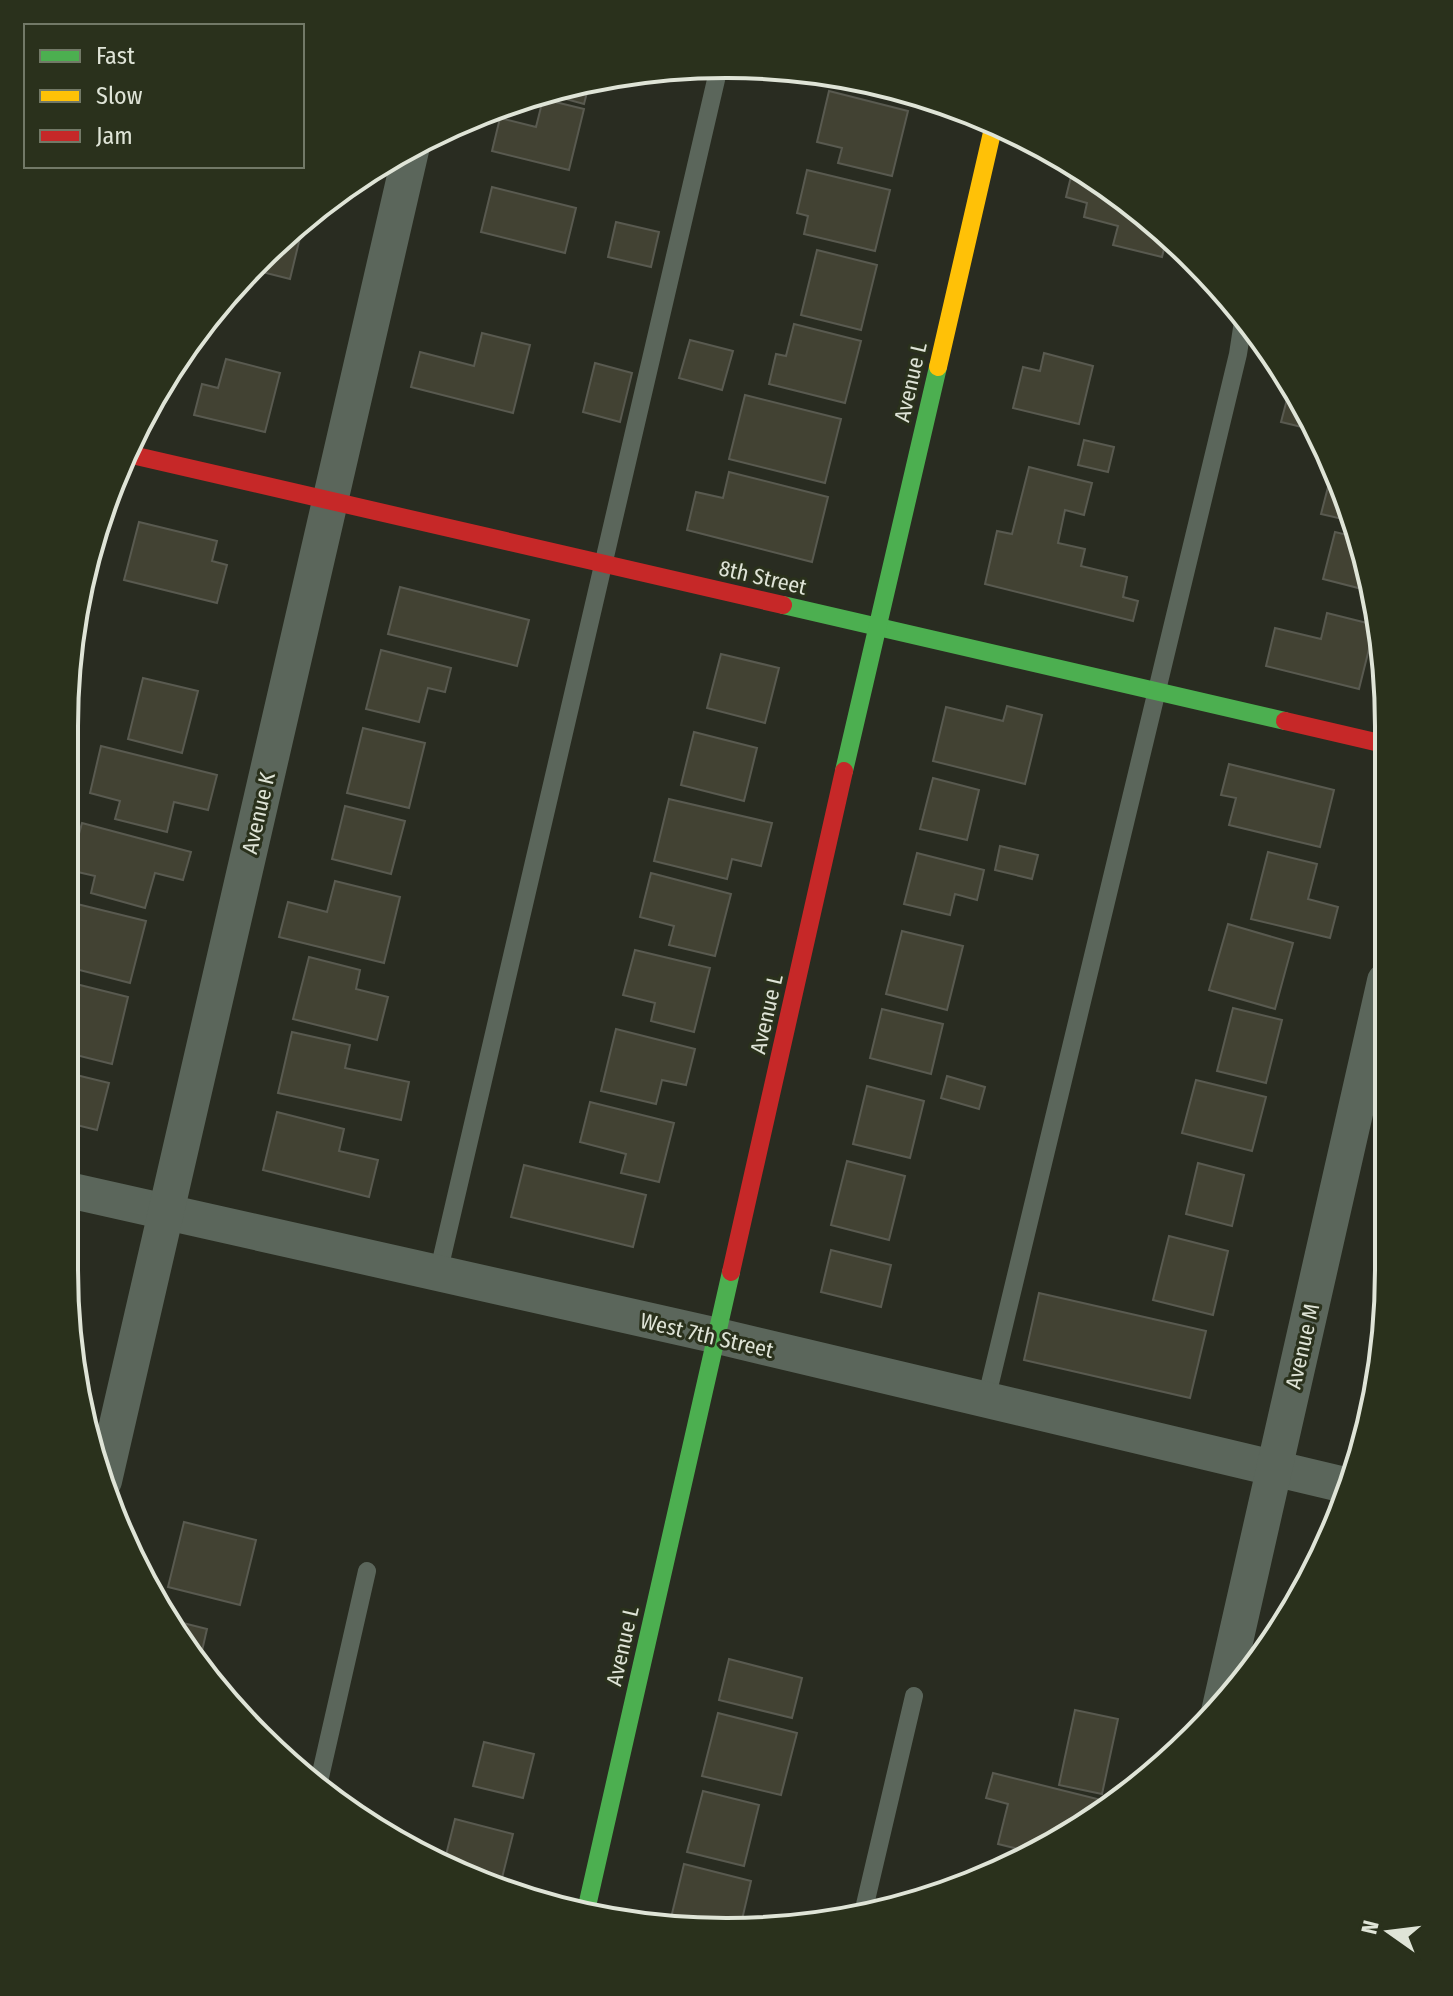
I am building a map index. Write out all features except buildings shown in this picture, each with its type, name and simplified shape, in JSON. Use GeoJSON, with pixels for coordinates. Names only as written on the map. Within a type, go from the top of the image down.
{"type":"FeatureCollection","features":[{"type":"Feature","properties":{"kind":"street","name":"Avenue L"},"geometry":{"type":"LineString","coordinates":[[588,1903],[991,135]]}},
{"type":"Feature","properties":{"kind":"street","name":"Avenue K"},"geometry":{"type":"LineString","coordinates":[[108,1464],[408,162]]}},
{"type":"Feature","properties":{"kind":"street","name":"8th Street"},"geometry":{"type":"LineString","coordinates":[[137,456],[1375,742]]}},
{"type":"Feature","properties":{"kind":"street","name":"Avenue M"},"geometry":{"type":"LineString","coordinates":[[1226,1683],[1375,1025]]}},
{"type":"Feature","properties":{"kind":"street","name":"West 7th Street"},"geometry":{"type":"LineString","coordinates":[[78,1192],[718,1336],[1339,1484]]}},
{"type":"Feature","properties":{"kind":"lane"},"geometry":{"type":"LineString","coordinates":[[438,1274],[716,78]]}},
{"type":"Feature","properties":{"kind":"lane"},"geometry":{"type":"LineString","coordinates":[[986,1400],[1241,332]]}},
{"type":"Feature","properties":{"kind":"lane"},"geometry":{"type":"LineString","coordinates":[[321,1775],[367,1571]]}},
{"type":"Feature","properties":{"kind":"lane"},"geometry":{"type":"LineString","coordinates":[[865,1903],[914,1696]]}},
{"type":"Feature","properties":{"kind":"traffic: fast"},"geometry":{"type":"LineString","coordinates":[[844,771],[938,367]]}},
{"type":"Feature","properties":{"kind":"traffic: fast"},"geometry":{"type":"LineString","coordinates":[[783,605],[1285,721]]}},
{"type":"Feature","properties":{"kind":"traffic: fast"},"geometry":{"type":"LineString","coordinates":[[588,1903],[731,1272]]}},
{"type":"Feature","properties":{"kind":"traffic: slow"},"geometry":{"type":"LineString","coordinates":[[938,367],[992,135]]}},
{"type":"Feature","properties":{"kind":"traffic: jam"},"geometry":{"type":"LineString","coordinates":[[137,456],[783,605]]}},
{"type":"Feature","properties":{"kind":"traffic: jam"},"geometry":{"type":"LineString","coordinates":[[1285,721],[1375,742]]}},
{"type":"Feature","properties":{"kind":"traffic: jam"},"geometry":{"type":"LineString","coordinates":[[731,1272],[844,771]]}}]}
